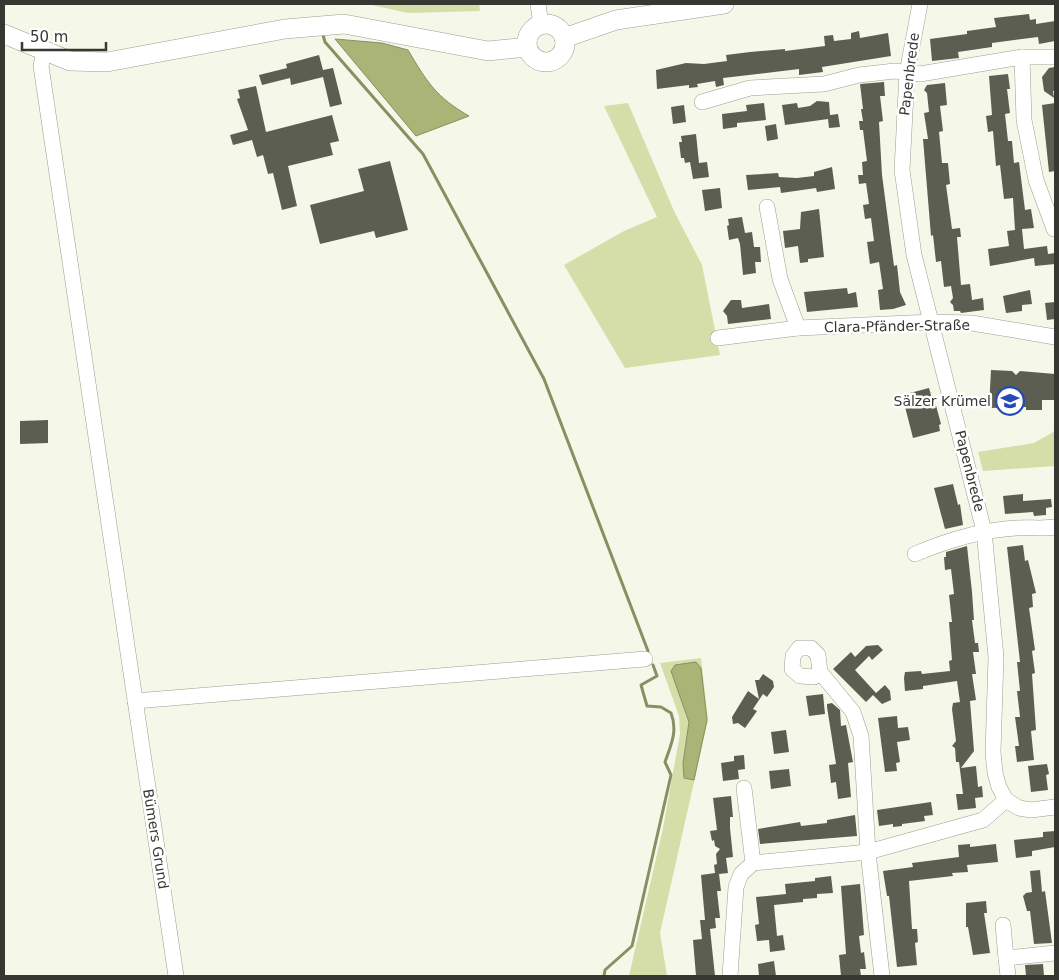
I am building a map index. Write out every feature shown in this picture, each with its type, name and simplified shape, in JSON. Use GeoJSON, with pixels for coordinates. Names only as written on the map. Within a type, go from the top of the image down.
{"type":"FeatureCollection","features":[{"type":"Feature","properties":{"kind":"main road"},"geometry":{"type":"LineString","coordinates":[[564,38],[616,20],[724,4]]}},
{"type":"Feature","properties":{"kind":"main road"},"geometry":{"type":"LineString","coordinates":[[4,34],[44,52],[70,61],[107,62],[285,28],[344,24],[488,51],[528,48]]}},
{"type":"Feature","properties":{"kind":"main road"},"geometry":{"type":"LineString","coordinates":[[541,25],[553,26],[561,32],[564,38],[561,54],[548,62],[539,61],[531,56],[528,48],[528,37],[533,30],[541,25]]}},
{"type":"Feature","properties":{"kind":"street"},"geometry":{"type":"LineString","coordinates":[[538,4],[541,25]]}},
{"type":"Feature","properties":{"kind":"street","name":"Papenbrede"},"geometry":{"type":"LineString","coordinates":[[920,4],[906,72],[902,170],[914,255],[984,531],[996,657],[993,752],[997,780],[1006,800]]}},
{"type":"Feature","properties":{"kind":"street","name":"Bümers Grund"},"geometry":{"type":"LineString","coordinates":[[44,52],[41,66],[176,976]]}},
{"type":"Feature","properties":{"kind":"street"},"geometry":{"type":"LineString","coordinates":[[1022,57],[1024,120],[1036,180],[1054,229]]}},
{"type":"Feature","properties":{"kind":"street"},"geometry":{"type":"LineString","coordinates":[[702,102],[750,88],[824,84],[859,75],[894,71],[920,74],[1022,57],[1055,57]]}},
{"type":"Feature","properties":{"kind":"street"},"geometry":{"type":"LineString","coordinates":[[767,207],[780,279],[798,328]]}},
{"type":"Feature","properties":{"kind":"street","name":"Clara-Pfänder-Straße"},"geometry":{"type":"LineString","coordinates":[[718,338],[798,328],[932,322],[972,323],[1055,337]]}},
{"type":"Feature","properties":{"kind":"street"},"geometry":{"type":"LineString","coordinates":[[915,554],[949,540],[984,531],[1055,527]]}},
{"type":"Feature","properties":{"kind":"street"},"geometry":{"type":"LineString","coordinates":[[135,701],[645,659]]}},
{"type":"Feature","properties":{"kind":"street"},"geometry":{"type":"LineString","coordinates":[[820,672],[853,712],[861,736],[868,852],[882,976]]}},
{"type":"Feature","properties":{"kind":"street"},"geometry":{"type":"LineString","coordinates":[[744,788],[753,863]]}},
{"type":"Feature","properties":{"kind":"street"},"geometry":{"type":"LineString","coordinates":[[730,976],[736,887],[741,874],[753,863],[868,852],[983,820],[1006,800],[1019,808],[1031,810],[1055,807]]}},
{"type":"Feature","properties":{"kind":"street"},"geometry":{"type":"LineString","coordinates":[[1003,925],[1008,976]]}},
{"type":"Feature","properties":{"kind":"street"},"geometry":{"type":"LineString","coordinates":[[1006,958],[1055,953]]}},
{"type":"Feature","properties":{"kind":"street"},"geometry":{"type":"LineString","coordinates":[[876,976],[875,970],[880,960]]}},
{"type":"Feature","properties":{"kind":"shaded area"},"geometry":{"type":"Polygon","coordinates":[[[367,4],[479,4],[480,11],[408,13],[367,4]]]}},
{"type":"Feature","properties":{"kind":"shaded area"},"geometry":{"type":"Polygon","coordinates":[[[335,39],[382,43],[408,50],[433,88],[448,102],[469,116],[416,136],[335,39]]]}},
{"type":"Feature","properties":{"kind":"shaded area"},"geometry":{"type":"Polygon","coordinates":[[[628,103],[674,211],[702,265],[720,355],[625,368],[564,265],[624,231],[657,217],[604,106],[628,103]]]}},
{"type":"Feature","properties":{"kind":"shaded area"},"geometry":{"type":"Polygon","coordinates":[[[1055,431],[1055,466],[983,471],[978,452],[1034,443],[1055,431]]]}},
{"type":"Feature","properties":{"kind":"shaded area"},"geometry":{"type":"Polygon","coordinates":[[[701,658],[708,720],[660,933],[667,976],[629,976],[663,828],[680,734],[679,716],[660,663],[701,658]]]}},
{"type":"Feature","properties":{"kind":"shaded area"},"geometry":{"type":"Polygon","coordinates":[[[696,662],[701,668],[707,720],[694,780],[684,778],[683,763],[689,722],[671,671],[675,665],[696,662]]]}},
{"type":"Feature","properties":{"kind":"building"},"geometry":{"type":"Polygon","coordinates":[[[1029,14],[1030,20],[1036,19],[1036,24],[1055,21],[1055,41],[1039,44],[1038,37],[992,43],[992,47],[958,52],[959,58],[932,61],[930,39],[967,34],[967,31],[996,27],[994,18],[1029,14]]]}},
{"type":"Feature","properties":{"kind":"building"},"geometry":{"type":"Polygon","coordinates":[[[859,31],[860,38],[888,33],[891,56],[822,67],[823,72],[799,75],[799,69],[723,78],[724,85],[716,87],[715,81],[697,84],[698,87],[689,88],[689,85],[657,89],[656,70],[686,63],[704,64],[727,61],[726,55],[825,46],[824,36],[833,35],[834,41],[851,39],[851,33],[859,31]]]}},
{"type":"Feature","properties":{"kind":"building"},"geometry":{"type":"Polygon","coordinates":[[[319,55],[323,70],[333,68],[342,104],[330,107],[323,77],[291,85],[290,78],[262,85],[259,75],[287,68],[286,64],[319,55]]]}},
{"type":"Feature","properties":{"kind":"building"},"geometry":{"type":"Polygon","coordinates":[[[1055,67],[1054,98],[1044,91],[1042,77],[1049,68],[1055,67]]]}},
{"type":"Feature","properties":{"kind":"building"},"geometry":{"type":"Polygon","coordinates":[[[1008,74],[1010,89],[1007,89],[1010,113],[1005,114],[1008,141],[1012,141],[1014,163],[1019,162],[1025,210],[1031,209],[1034,228],[1022,229],[1024,249],[1047,246],[1048,254],[1055,253],[1055,264],[1035,266],[1034,258],[990,266],[988,249],[1009,246],[1007,231],[1015,230],[1013,198],[1004,199],[1000,165],[996,166],[993,131],[988,132],[986,116],[992,115],[989,76],[1008,74]]]}},
{"type":"Feature","properties":{"kind":"building"},"geometry":{"type":"Polygon","coordinates":[[[884,82],[885,96],[880,96],[883,121],[879,122],[882,175],[894,266],[897,265],[900,292],[906,305],[880,310],[878,290],[883,289],[879,262],[870,264],[867,242],[874,241],[871,218],[865,219],[863,205],[869,204],[866,183],[859,184],[858,175],[863,175],[862,162],[867,161],[863,130],[860,130],[859,121],[863,121],[860,84],[884,82]]]}},
{"type":"Feature","properties":{"kind":"building"},"geometry":{"type":"Polygon","coordinates":[[[945,83],[947,105],[940,106],[943,131],[939,132],[942,163],[948,163],[950,184],[946,185],[952,229],[960,228],[961,237],[957,237],[961,285],[970,284],[972,300],[983,298],[984,310],[961,313],[960,311],[954,311],[953,305],[950,302],[953,298],[951,286],[944,287],[941,261],[936,262],[933,235],[931,236],[923,139],[928,139],[924,113],[929,112],[927,93],[924,90],[927,85],[945,83]]]}},
{"type":"Feature","properties":{"kind":"building"},"geometry":{"type":"Polygon","coordinates":[[[256,86],[266,132],[332,115],[339,141],[330,143],[333,155],[288,166],[297,206],[282,210],[273,173],[268,174],[263,155],[257,157],[252,140],[233,145],[230,135],[248,130],[237,99],[240,98],[238,90],[256,86]]]}},
{"type":"Feature","properties":{"kind":"building"},"geometry":{"type":"Polygon","coordinates":[[[817,101],[829,102],[830,115],[838,114],[840,127],[829,128],[828,119],[785,125],[782,105],[797,103],[798,108],[810,106],[817,101]]]}},
{"type":"Feature","properties":{"kind":"building"},"geometry":{"type":"Polygon","coordinates":[[[764,103],[766,120],[737,123],[737,127],[723,129],[722,114],[747,111],[746,105],[764,103]]]}},
{"type":"Feature","properties":{"kind":"building"},"geometry":{"type":"Polygon","coordinates":[[[1055,103],[1055,171],[1049,172],[1042,105],[1055,103]]]}},
{"type":"Feature","properties":{"kind":"building"},"geometry":{"type":"Polygon","coordinates":[[[684,105],[686,122],[673,124],[671,107],[684,105]]]}},
{"type":"Feature","properties":{"kind":"building"},"geometry":{"type":"Polygon","coordinates":[[[776,124],[778,139],[767,141],[765,126],[776,124]]]}},
{"type":"Feature","properties":{"kind":"building"},"geometry":{"type":"Polygon","coordinates":[[[696,134],[699,163],[707,162],[709,177],[693,179],[690,162],[685,163],[684,158],[681,158],[679,142],[682,142],[681,136],[696,134]]]}},
{"type":"Feature","properties":{"kind":"building"},"geometry":{"type":"Polygon","coordinates":[[[390,161],[408,230],[376,238],[374,231],[320,244],[310,205],[364,191],[358,169],[390,161]]]}},
{"type":"Feature","properties":{"kind":"building"},"geometry":{"type":"Polygon","coordinates":[[[832,167],[835,189],[817,192],[816,188],[781,193],[780,187],[748,190],[746,175],[778,173],[779,177],[797,178],[814,176],[814,172],[832,167]]]}},
{"type":"Feature","properties":{"kind":"building"},"geometry":{"type":"Polygon","coordinates":[[[720,188],[722,208],[705,211],[702,190],[720,188]]]}},
{"type":"Feature","properties":{"kind":"building"},"geometry":{"type":"Polygon","coordinates":[[[819,209],[824,257],[808,259],[808,262],[800,263],[798,246],[785,248],[783,231],[800,229],[801,212],[819,209]]]}},
{"type":"Feature","properties":{"kind":"building"},"geometry":{"type":"Polygon","coordinates":[[[742,217],[745,233],[752,232],[754,247],[760,247],[761,262],[755,262],[756,273],[743,275],[740,244],[738,238],[729,240],[727,226],[729,225],[728,219],[742,217]]]}},
{"type":"Feature","properties":{"kind":"building"},"geometry":{"type":"Polygon","coordinates":[[[847,288],[848,294],[856,292],[858,307],[807,312],[804,292],[847,288]]]}},
{"type":"Feature","properties":{"kind":"building"},"geometry":{"type":"Polygon","coordinates":[[[1030,290],[1032,304],[1022,305],[1022,311],[1006,313],[1003,296],[1030,290]]]}},
{"type":"Feature","properties":{"kind":"building"},"geometry":{"type":"Polygon","coordinates":[[[731,300],[741,300],[742,308],[769,304],[771,319],[728,324],[727,316],[723,311],[731,300]]]}},
{"type":"Feature","properties":{"kind":"building"},"geometry":{"type":"Polygon","coordinates":[[[1055,302],[1055,319],[1047,320],[1045,303],[1055,302]]]}},
{"type":"Feature","properties":{"kind":"building","name":"Sälzer Krümel"},"geometry":{"type":"Polygon","coordinates":[[[991,370],[1012,371],[1016,375],[1020,371],[1055,374],[1055,400],[1042,400],[1042,410],[1026,410],[1026,407],[989,408],[991,370]]]}},
{"type":"Feature","properties":{"kind":"building","name":"Sälzer Krümel"},"geometry":{"type":"Polygon","coordinates":[[[929,388],[932,399],[934,398],[941,424],[939,425],[940,431],[913,438],[902,395],[929,388]]]}},
{"type":"Feature","properties":{"kind":"building"},"geometry":{"type":"Polygon","coordinates":[[[48,420],[48,443],[20,444],[20,421],[48,420]]]}},
{"type":"Feature","properties":{"kind":"building"},"geometry":{"type":"Polygon","coordinates":[[[953,484],[958,505],[960,504],[963,525],[945,529],[934,488],[953,484]]]}},
{"type":"Feature","properties":{"kind":"building"},"geometry":{"type":"Polygon","coordinates":[[[1023,494],[1023,501],[1051,499],[1052,507],[1046,508],[1046,515],[1034,516],[1033,512],[1005,514],[1003,496],[1023,494]]]}},
{"type":"Feature","properties":{"kind":"building"},"geometry":{"type":"Polygon","coordinates":[[[1023,545],[1025,561],[1028,560],[1036,593],[1032,594],[1033,607],[1029,608],[1035,650],[1032,651],[1035,673],[1032,674],[1036,730],[1031,731],[1034,760],[1017,762],[1015,746],[1019,746],[1015,717],[1020,717],[1017,691],[1020,691],[1017,662],[1020,662],[1007,547],[1023,545]]]}},
{"type":"Feature","properties":{"kind":"building"},"geometry":{"type":"Polygon","coordinates":[[[967,546],[974,620],[972,620],[975,643],[978,643],[979,652],[973,652],[976,674],[972,674],[976,700],[970,701],[974,751],[961,768],[976,766],[978,787],[982,786],[983,797],[975,798],[976,808],[958,810],[956,794],[963,794],[959,762],[956,762],[955,748],[952,746],[956,741],[953,703],[960,702],[957,681],[923,686],[923,689],[905,691],[904,678],[905,672],[921,671],[922,674],[950,671],[949,661],[952,660],[949,622],[952,622],[949,595],[954,594],[951,569],[945,570],[944,557],[946,557],[946,552],[967,546]]]}},
{"type":"Feature","properties":{"kind":"building"},"geometry":{"type":"Polygon","coordinates":[[[878,645],[883,650],[872,660],[869,656],[855,670],[876,693],[885,685],[890,691],[891,700],[882,704],[873,695],[866,702],[833,669],[851,652],[855,657],[866,646],[878,645]]]}},
{"type":"Feature","properties":{"kind":"building"},"geometry":{"type":"Polygon","coordinates":[[[763,674],[773,681],[774,687],[767,697],[763,694],[753,709],[757,711],[745,728],[738,723],[733,724],[732,717],[748,691],[759,699],[755,680],[759,680],[763,674]]]}},
{"type":"Feature","properties":{"kind":"building"},"geometry":{"type":"Polygon","coordinates":[[[823,694],[825,714],[809,716],[806,696],[823,694]]]}},
{"type":"Feature","properties":{"kind":"building"},"geometry":{"type":"Polygon","coordinates":[[[832,703],[840,710],[841,726],[846,725],[853,762],[848,763],[851,797],[838,799],[836,782],[831,783],[829,765],[836,764],[827,707],[827,704],[832,703]]]}},
{"type":"Feature","properties":{"kind":"building"},"geometry":{"type":"Polygon","coordinates":[[[897,716],[898,728],[908,727],[910,740],[897,742],[900,762],[896,763],[897,771],[885,772],[878,718],[897,716]]]}},
{"type":"Feature","properties":{"kind":"building"},"geometry":{"type":"Polygon","coordinates":[[[786,730],[789,752],[774,754],[771,732],[786,730]]]}},
{"type":"Feature","properties":{"kind":"building"},"geometry":{"type":"Polygon","coordinates":[[[744,755],[745,769],[738,770],[739,779],[723,781],[721,763],[734,761],[734,756],[744,755]]]}},
{"type":"Feature","properties":{"kind":"building"},"geometry":{"type":"Polygon","coordinates":[[[1047,764],[1049,774],[1046,775],[1048,790],[1031,792],[1028,766],[1047,764]]]}},
{"type":"Feature","properties":{"kind":"building"},"geometry":{"type":"Polygon","coordinates":[[[789,769],[791,786],[771,789],[769,771],[789,769]]]}},
{"type":"Feature","properties":{"kind":"building"},"geometry":{"type":"Polygon","coordinates":[[[731,796],[733,817],[730,817],[730,828],[733,857],[726,858],[728,873],[719,874],[721,891],[717,891],[720,918],[715,918],[716,928],[710,929],[715,976],[696,976],[693,940],[702,939],[700,920],[705,920],[701,875],[715,873],[714,865],[717,864],[716,854],[720,849],[715,846],[714,840],[712,841],[710,831],[717,830],[713,798],[731,796]]]}},
{"type":"Feature","properties":{"kind":"building"},"geometry":{"type":"Polygon","coordinates":[[[931,802],[933,815],[924,816],[925,821],[893,827],[893,824],[879,826],[877,810],[931,802]]]}},
{"type":"Feature","properties":{"kind":"building"},"geometry":{"type":"Polygon","coordinates":[[[855,815],[857,836],[760,844],[758,829],[800,822],[801,826],[827,823],[827,820],[855,815]]]}},
{"type":"Feature","properties":{"kind":"building"},"geometry":{"type":"Polygon","coordinates":[[[1055,831],[1055,847],[1032,851],[1032,856],[1016,858],[1014,840],[1043,837],[1043,832],[1055,831]]]}},
{"type":"Feature","properties":{"kind":"building"},"geometry":{"type":"Polygon","coordinates":[[[970,844],[970,847],[996,844],[998,862],[967,865],[968,872],[952,873],[953,876],[909,881],[912,929],[917,929],[918,942],[915,943],[917,965],[897,967],[889,896],[887,896],[883,871],[913,867],[912,863],[959,857],[958,845],[970,844]]]}},
{"type":"Feature","properties":{"kind":"building"},"geometry":{"type":"Polygon","coordinates":[[[1040,870],[1042,892],[1045,891],[1052,943],[1034,944],[1030,911],[1027,911],[1023,896],[1026,893],[1032,892],[1030,871],[1040,870]]]}},
{"type":"Feature","properties":{"kind":"building"},"geometry":{"type":"Polygon","coordinates":[[[831,876],[833,893],[817,894],[817,898],[803,899],[803,902],[774,905],[777,936],[783,935],[785,950],[770,952],[769,940],[757,941],[755,925],[759,924],[756,897],[786,894],[785,884],[815,881],[815,878],[831,876]]]}},
{"type":"Feature","properties":{"kind":"building"},"geometry":{"type":"Polygon","coordinates":[[[860,884],[864,935],[859,936],[861,953],[864,952],[866,969],[860,969],[861,976],[841,976],[839,955],[846,954],[841,886],[860,884]]]}},
{"type":"Feature","properties":{"kind":"building"},"geometry":{"type":"Polygon","coordinates":[[[986,901],[987,913],[984,913],[990,953],[973,955],[968,927],[966,927],[966,903],[986,901]]]}},
{"type":"Feature","properties":{"kind":"building"},"geometry":{"type":"Polygon","coordinates":[[[774,961],[776,976],[759,976],[758,964],[774,961]]]}},
{"type":"Feature","properties":{"kind":"building"},"geometry":{"type":"Polygon","coordinates":[[[1043,964],[1044,976],[1026,976],[1025,965],[1043,964]]]}},
{"type":"Feature","properties":{"kind":"waterway"},"geometry":{"type":"LineString","coordinates":[[323,35],[325,42],[423,154],[544,379],[648,651]]}},
{"type":"Feature","properties":{"kind":"waterway"},"geometry":{"type":"LineString","coordinates":[[604,976],[605,970],[632,946],[671,775],[665,762],[674,732],[671,713],[661,707],[647,706],[641,685],[657,676],[653,665]]}},
{"type":"Feature","properties":{"kind":"place","name":"Sälzer Krümel"},"geometry":{"type":"Point","coordinates":[1010,401]}}]}
